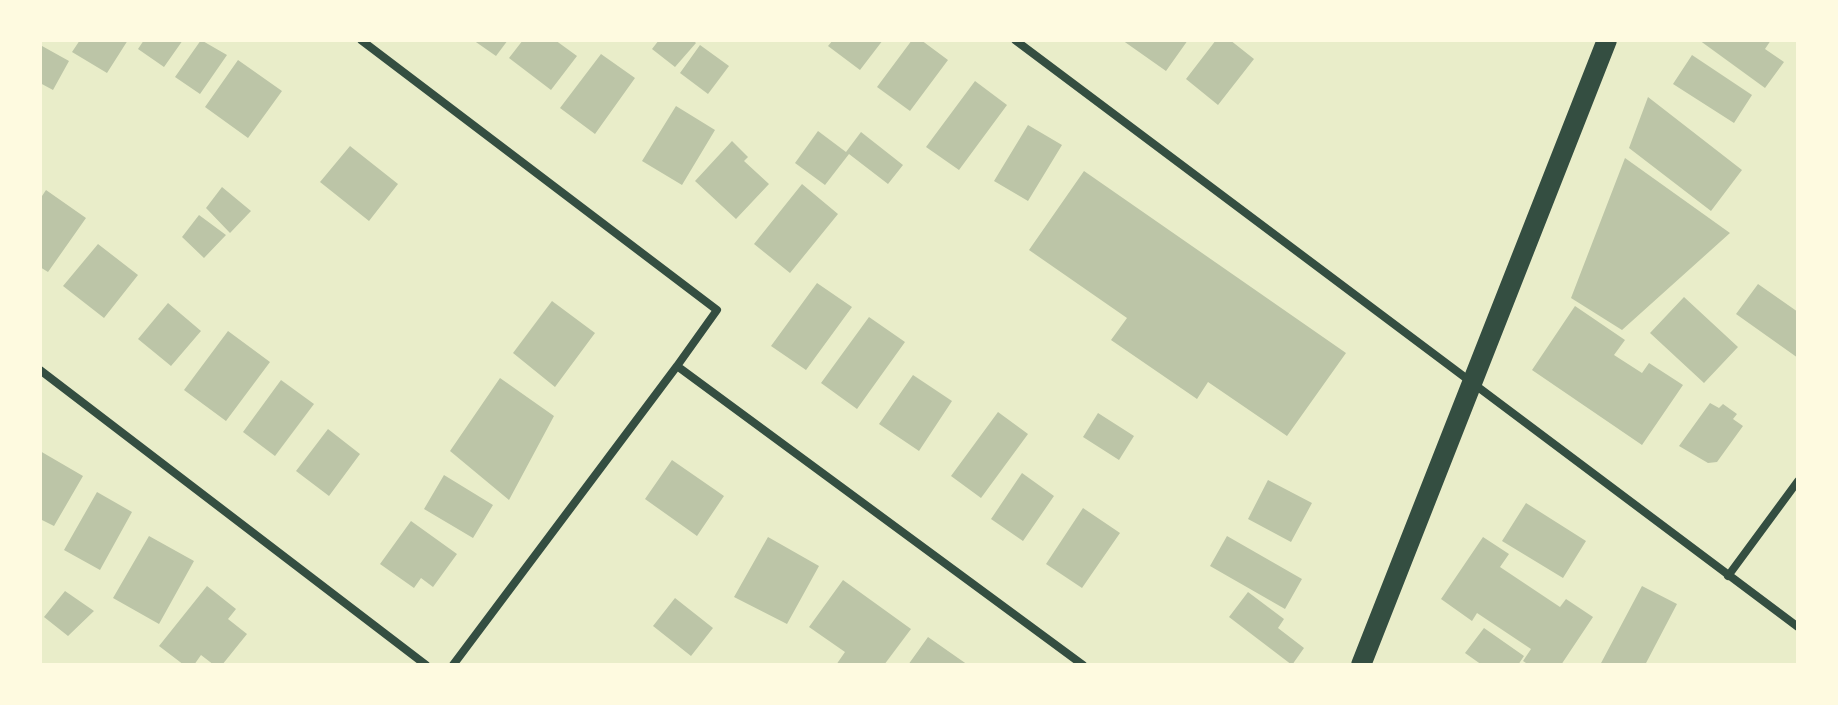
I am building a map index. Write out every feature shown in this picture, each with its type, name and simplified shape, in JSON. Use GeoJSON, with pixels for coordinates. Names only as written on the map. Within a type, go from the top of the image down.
{"type":"FeatureCollection","features":[{"type":"Feature","properties":{"kind":"main road"},"geometry":{"type":"LineString","coordinates":[[1361,665],[1607,40]]}},
{"type":"Feature","properties":{"kind":"street"},"geometry":{"type":"LineString","coordinates":[[361,40],[717,310],[453,665]]}},
{"type":"Feature","properties":{"kind":"street"},"geometry":{"type":"LineString","coordinates":[[1015,40],[1474,381],[1798,627]]}},
{"type":"Feature","properties":{"kind":"street"},"geometry":{"type":"LineString","coordinates":[[677,366],[1083,665]]}},
{"type":"Feature","properties":{"kind":"street"},"geometry":{"type":"LineString","coordinates":[[40,370],[426,665]]}},
{"type":"Feature","properties":{"kind":"street"},"geometry":{"type":"LineString","coordinates":[[1728,576],[1798,481]]}},
{"type":"Feature","properties":{"kind":"building"},"geometry":{"type":"Polygon","coordinates":[[[80,40],[128,40],[107,73],[72,52],[80,40]]]}},
{"type":"Feature","properties":{"kind":"building"},"geometry":{"type":"Polygon","coordinates":[[[144,40],[183,40],[164,67],[138,49],[144,40]]]}},
{"type":"Feature","properties":{"kind":"building"},"geometry":{"type":"Polygon","coordinates":[[[201,40],[227,55],[200,94],[175,77],[201,40]]]}},
{"type":"Feature","properties":{"kind":"building"},"geometry":{"type":"Polygon","coordinates":[[[473,40],[508,40],[496,56],[473,40]]]}},
{"type":"Feature","properties":{"kind":"building"},"geometry":{"type":"Polygon","coordinates":[[[523,40],[555,40],[577,56],[551,90],[509,58],[523,40]]]}},
{"type":"Feature","properties":{"kind":"building"},"geometry":{"type":"Polygon","coordinates":[[[659,40],[693,40],[696,43],[675,67],[652,49],[659,40]]]}},
{"type":"Feature","properties":{"kind":"building"},"geometry":{"type":"Polygon","coordinates":[[[833,40],[883,40],[860,70],[828,46],[833,40]]]}},
{"type":"Feature","properties":{"kind":"building"},"geometry":{"type":"Polygon","coordinates":[[[912,40],[921,40],[948,60],[910,111],[877,87],[912,40]]]}},
{"type":"Feature","properties":{"kind":"building"},"geometry":{"type":"Polygon","coordinates":[[[1122,40],[1188,40],[1166,71],[1122,40]]]}},
{"type":"Feature","properties":{"kind":"building"},"geometry":{"type":"Polygon","coordinates":[[[1216,40],[1230,40],[1254,59],[1218,105],[1186,79],[1216,40]]]}},
{"type":"Feature","properties":{"kind":"building"},"geometry":{"type":"Polygon","coordinates":[[[1699,40],[1771,40],[1765,49],[1784,62],[1765,88],[1699,40]]]}},
{"type":"Feature","properties":{"kind":"building"},"geometry":{"type":"Polygon","coordinates":[[[700,45],[729,66],[708,94],[680,73],[700,45]]]}},
{"type":"Feature","properties":{"kind":"building"},"geometry":{"type":"Polygon","coordinates":[[[42,46],[69,61],[53,90],[40,83],[42,46]]]}},
{"type":"Feature","properties":{"kind":"building"},"geometry":{"type":"Polygon","coordinates":[[[601,54],[635,78],[595,134],[560,108],[601,54]]]}},
{"type":"Feature","properties":{"kind":"building"},"geometry":{"type":"Polygon","coordinates":[[[1692,55],[1752,95],[1734,123],[1673,84],[1692,55]]]}},
{"type":"Feature","properties":{"kind":"building"},"geometry":{"type":"Polygon","coordinates":[[[238,60],[282,91],[248,138],[205,107],[238,60]]]}},
{"type":"Feature","properties":{"kind":"building"},"geometry":{"type":"Polygon","coordinates":[[[975,81],[1007,105],[959,170],[926,147],[975,81]]]}},
{"type":"Feature","properties":{"kind":"building"},"geometry":{"type":"Polygon","coordinates":[[[1648,97],[1742,170],[1711,211],[1629,148],[1648,97]]]}},
{"type":"Feature","properties":{"kind":"building"},"geometry":{"type":"Polygon","coordinates":[[[676,106],[715,130],[682,185],[642,161],[676,106]]]}},
{"type":"Feature","properties":{"kind":"building"},"geometry":{"type":"Polygon","coordinates":[[[1028,125],[1062,145],[1028,201],[994,181],[1028,125]]]}},
{"type":"Feature","properties":{"kind":"building"},"geometry":{"type":"Polygon","coordinates":[[[818,131],[846,152],[861,132],[903,165],[888,184],[849,154],[825,185],[795,163],[818,131]]]}},
{"type":"Feature","properties":{"kind":"building"},"geometry":{"type":"Polygon","coordinates":[[[732,141],[748,157],[744,161],[769,184],[736,219],[695,181],[732,141]]]}},
{"type":"Feature","properties":{"kind":"building"},"geometry":{"type":"Polygon","coordinates":[[[350,146],[398,184],[369,221],[320,182],[350,146]]]}},
{"type":"Feature","properties":{"kind":"building"},"geometry":{"type":"Polygon","coordinates":[[[1625,158],[1730,233],[1622,330],[1571,298],[1625,158]]]}},
{"type":"Feature","properties":{"kind":"building"},"geometry":{"type":"Polygon","coordinates":[[[1084,171],[1346,353],[1287,436],[1208,382],[1197,399],[1111,340],[1127,318],[1029,250],[1084,171]]]}},
{"type":"Feature","properties":{"kind":"building"},"geometry":{"type":"Polygon","coordinates":[[[802,184],[838,214],[790,273],[754,244],[802,184]]]}},
{"type":"Feature","properties":{"kind":"building"},"geometry":{"type":"Polygon","coordinates":[[[222,187],[251,211],[230,233],[206,208],[222,187]]]}},
{"type":"Feature","properties":{"kind":"building"},"geometry":{"type":"Polygon","coordinates":[[[46,190],[86,218],[48,272],[40,267],[40,199],[46,190]]]}},
{"type":"Feature","properties":{"kind":"building"},"geometry":{"type":"Polygon","coordinates":[[[199,215],[226,235],[204,258],[182,237],[199,215]]]}},
{"type":"Feature","properties":{"kind":"building"},"geometry":{"type":"Polygon","coordinates":[[[98,244],[138,275],[104,318],[63,286],[98,244]]]}},
{"type":"Feature","properties":{"kind":"building"},"geometry":{"type":"Polygon","coordinates":[[[817,283],[852,307],[806,370],[771,346],[817,283]]]}},
{"type":"Feature","properties":{"kind":"building"},"geometry":{"type":"Polygon","coordinates":[[[1758,284],[1798,312],[1798,358],[1736,314],[1758,284]]]}},
{"type":"Feature","properties":{"kind":"building"},"geometry":{"type":"Polygon","coordinates":[[[1684,297],[1738,347],[1704,383],[1650,333],[1684,297]]]}},
{"type":"Feature","properties":{"kind":"building"},"geometry":{"type":"Polygon","coordinates":[[[552,301],[595,333],[555,387],[513,353],[552,301]]]}},
{"type":"Feature","properties":{"kind":"building"},"geometry":{"type":"Polygon","coordinates":[[[168,303],[201,331],[171,366],[138,339],[168,303]]]}},
{"type":"Feature","properties":{"kind":"building"},"geometry":{"type":"Polygon","coordinates":[[[1575,306],[1625,340],[1614,355],[1642,373],[1649,363],[1683,385],[1642,445],[1532,370],[1575,306]]]}},
{"type":"Feature","properties":{"kind":"building"},"geometry":{"type":"Polygon","coordinates":[[[869,317],[905,342],[857,409],[821,383],[869,317]]]}},
{"type":"Feature","properties":{"kind":"building"},"geometry":{"type":"Polygon","coordinates":[[[228,331],[270,362],[226,421],[184,390],[228,331]]]}},
{"type":"Feature","properties":{"kind":"building"},"geometry":{"type":"Polygon","coordinates":[[[913,375],[952,401],[919,451],[879,424],[913,375]]]}},
{"type":"Feature","properties":{"kind":"building"},"geometry":{"type":"Polygon","coordinates":[[[500,378],[554,416],[509,500],[450,451],[500,378]]]}},
{"type":"Feature","properties":{"kind":"building"},"geometry":{"type":"Polygon","coordinates":[[[281,380],[314,404],[275,456],[243,432],[281,380]]]}},
{"type":"Feature","properties":{"kind":"building"},"geometry":{"type":"Polygon","coordinates":[[[1710,403],[1719,408],[1723,404],[1737,414],[1733,419],[1743,426],[1717,462],[1708,463],[1679,446],[1710,403]]]}},
{"type":"Feature","properties":{"kind":"building"},"geometry":{"type":"Polygon","coordinates":[[[998,412],[1028,434],[981,498],[951,476],[998,412]]]}},
{"type":"Feature","properties":{"kind":"building"},"geometry":{"type":"Polygon","coordinates":[[[1098,413],[1134,436],[1119,460],[1083,437],[1098,413]]]}},
{"type":"Feature","properties":{"kind":"building"},"geometry":{"type":"Polygon","coordinates":[[[328,429],[360,454],[329,496],[296,471],[328,429]]]}},
{"type":"Feature","properties":{"kind":"building"},"geometry":{"type":"Polygon","coordinates":[[[40,451],[83,476],[54,526],[40,519],[40,451]]]}},
{"type":"Feature","properties":{"kind":"building"},"geometry":{"type":"Polygon","coordinates":[[[672,460],[724,496],[697,536],[645,499],[672,460]]]}},
{"type":"Feature","properties":{"kind":"building"},"geometry":{"type":"Polygon","coordinates":[[[1022,473],[1054,496],[1023,541],[991,519],[1022,473]]]}},
{"type":"Feature","properties":{"kind":"building"},"geometry":{"type":"Polygon","coordinates":[[[444,475],[493,505],[473,538],[424,509],[444,475]]]}},
{"type":"Feature","properties":{"kind":"building"},"geometry":{"type":"Polygon","coordinates":[[[1268,480],[1312,503],[1291,542],[1248,519],[1268,480]]]}},
{"type":"Feature","properties":{"kind":"building"},"geometry":{"type":"Polygon","coordinates":[[[97,492],[132,512],[100,570],[64,550],[97,492]]]}},
{"type":"Feature","properties":{"kind":"building"},"geometry":{"type":"Polygon","coordinates":[[[1526,503],[1586,541],[1563,578],[1502,541],[1526,503]]]}},
{"type":"Feature","properties":{"kind":"building"},"geometry":{"type":"Polygon","coordinates":[[[1083,508],[1120,533],[1082,588],[1046,564],[1083,508]]]}},
{"type":"Feature","properties":{"kind":"building"},"geometry":{"type":"Polygon","coordinates":[[[411,521],[457,554],[433,587],[421,578],[414,588],[380,564],[411,521]]]}},
{"type":"Feature","properties":{"kind":"building"},"geometry":{"type":"Polygon","coordinates":[[[149,536],[194,561],[159,624],[113,598],[149,536]]]}},
{"type":"Feature","properties":{"kind":"building"},"geometry":{"type":"Polygon","coordinates":[[[1227,536],[1302,579],[1285,609],[1210,566],[1227,536]]]}},
{"type":"Feature","properties":{"kind":"building"},"geometry":{"type":"Polygon","coordinates":[[[768,537],[819,566],[787,624],[734,597],[768,537]]]}},
{"type":"Feature","properties":{"kind":"building"},"geometry":{"type":"Polygon","coordinates":[[[1483,537],[1509,554],[1500,567],[1560,607],[1566,599],[1593,617],[1561,665],[1529,665],[1523,661],[1531,649],[1477,613],[1472,621],[1441,599],[1483,537]]]}},
{"type":"Feature","properties":{"kind":"building"},"geometry":{"type":"Polygon","coordinates":[[[843,580],[911,629],[884,665],[836,665],[845,652],[809,627],[843,580]]]}},
{"type":"Feature","properties":{"kind":"building"},"geometry":{"type":"Polygon","coordinates":[[[207,586],[236,609],[228,619],[247,634],[222,665],[214,665],[201,655],[194,665],[184,665],[159,646],[207,586]]]}},
{"type":"Feature","properties":{"kind":"building"},"geometry":{"type":"Polygon","coordinates":[[[1642,586],[1677,604],[1645,665],[1600,665],[1642,586]]]}},
{"type":"Feature","properties":{"kind":"building"},"geometry":{"type":"Polygon","coordinates":[[[65,591],[94,611],[68,636],[44,617],[65,591]]]}},
{"type":"Feature","properties":{"kind":"building"},"geometry":{"type":"Polygon","coordinates":[[[1248,592],[1284,619],[1278,628],[1304,648],[1292,665],[1229,617],[1248,592]]]}},
{"type":"Feature","properties":{"kind":"building"},"geometry":{"type":"Polygon","coordinates":[[[675,598],[713,628],[691,656],[653,626],[675,598]]]}},
{"type":"Feature","properties":{"kind":"building"},"geometry":{"type":"Polygon","coordinates":[[[1484,628],[1524,656],[1518,665],[1482,665],[1465,653],[1484,628]]]}},
{"type":"Feature","properties":{"kind":"building"},"geometry":{"type":"Polygon","coordinates":[[[928,637],[968,665],[908,665],[928,637]]]}}]}
